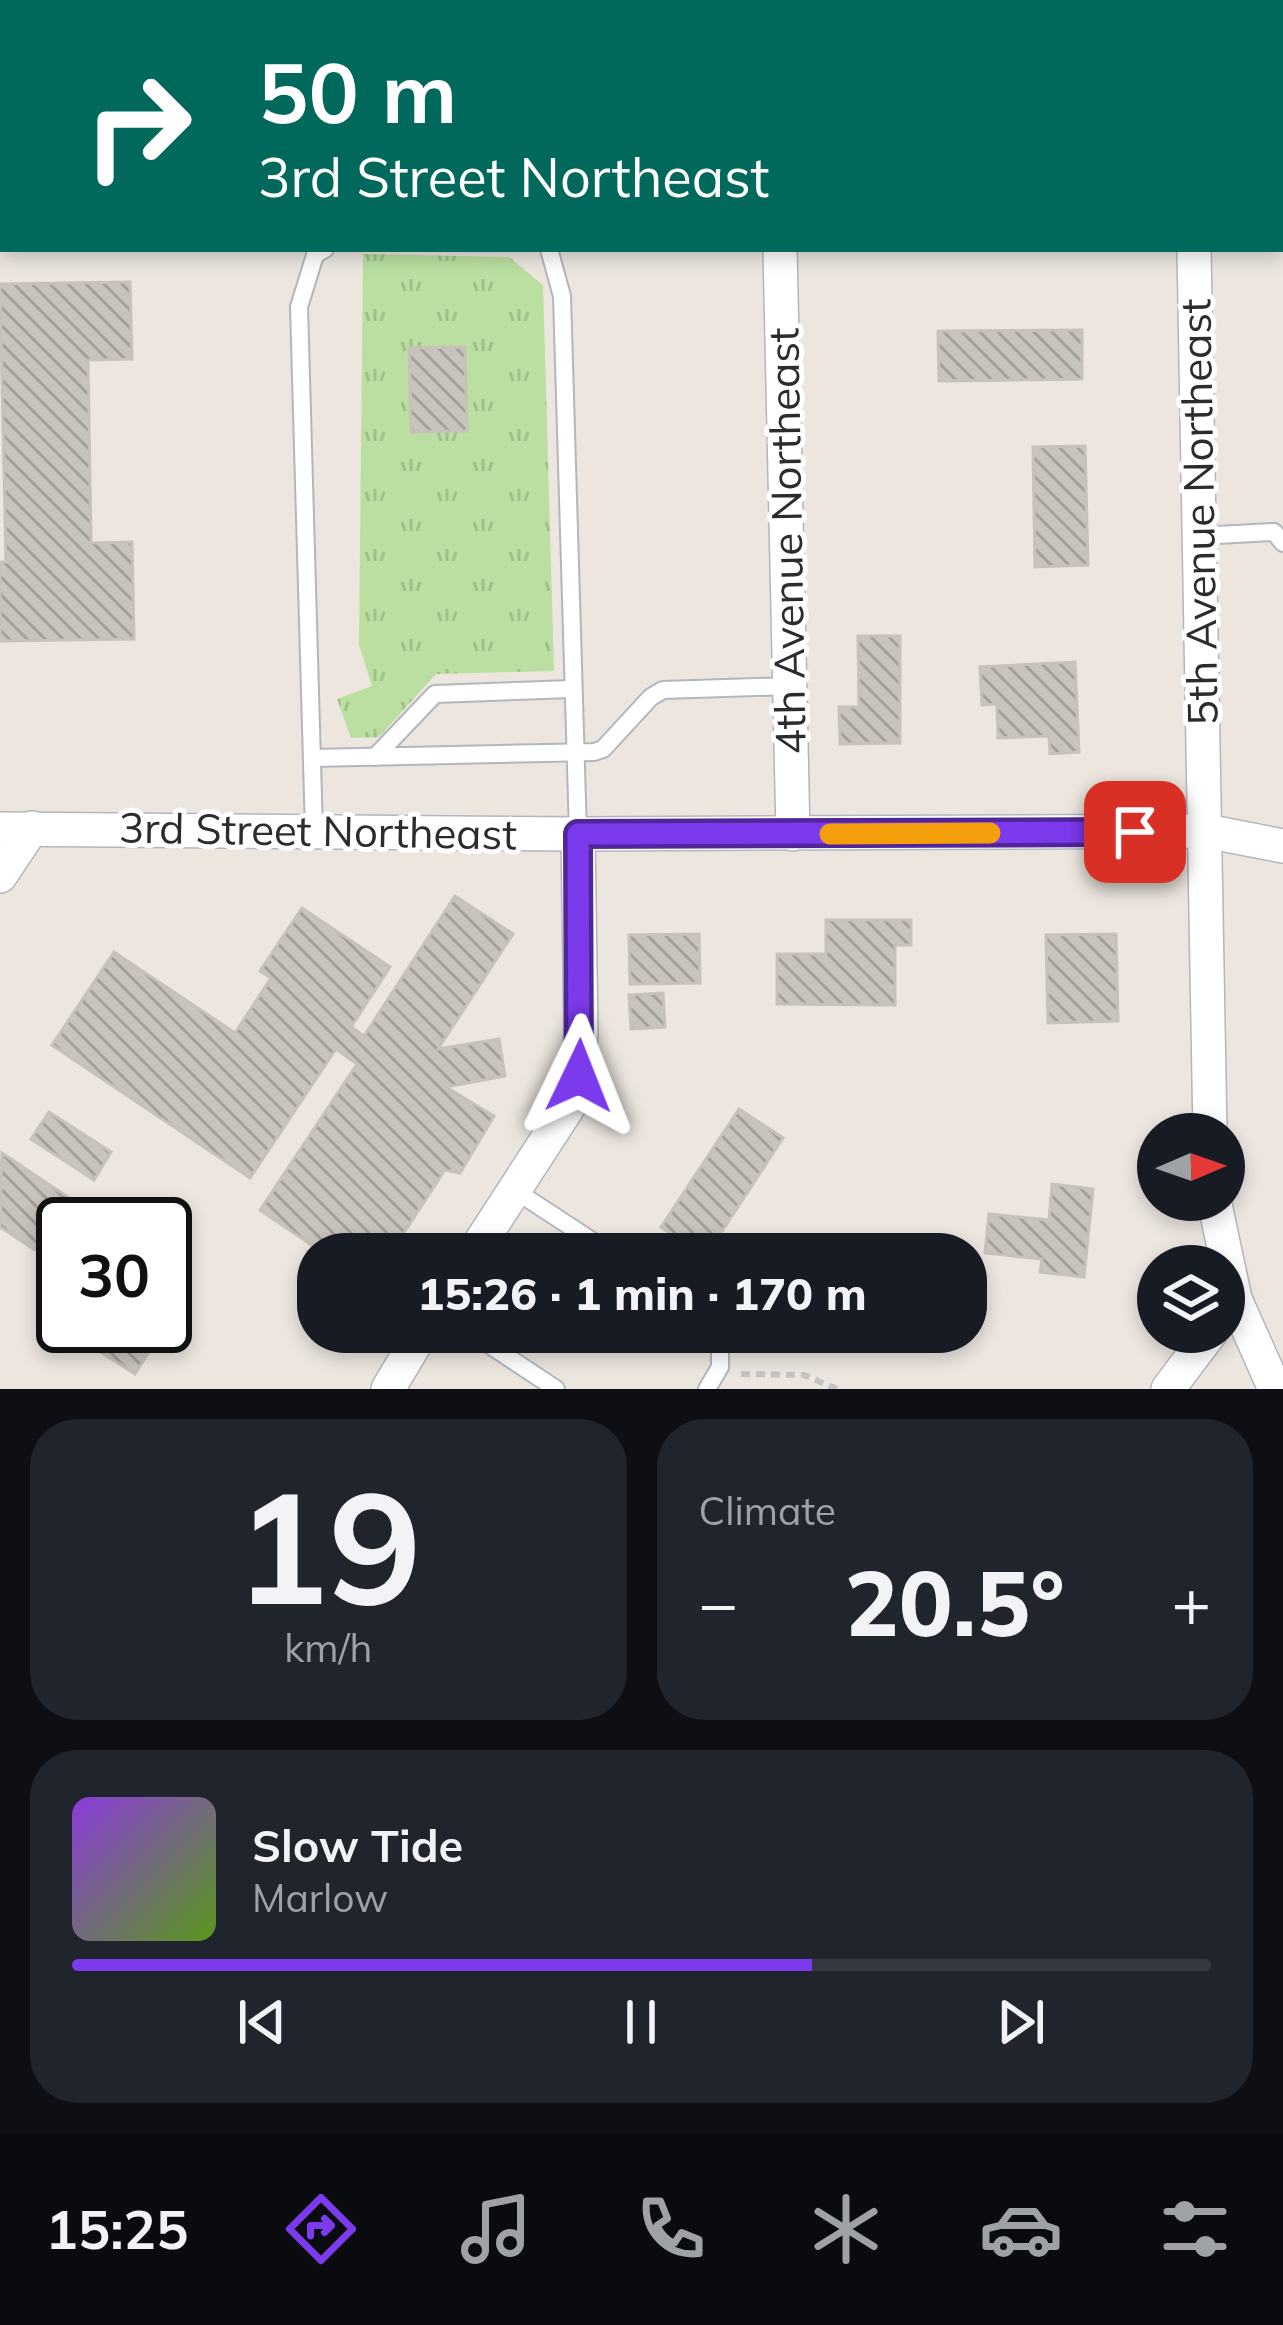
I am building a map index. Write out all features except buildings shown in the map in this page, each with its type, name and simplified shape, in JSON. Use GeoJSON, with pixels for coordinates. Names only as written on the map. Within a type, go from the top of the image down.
{"type":"FeatureCollection","features":[{"type":"Feature","properties":{"kind":"street","name":"4th Avenue Northeast"},"geometry":{"type":"LineString","coordinates":[[780,252],[794,834]]}},
{"type":"Feature","properties":{"kind":"street","name":"5th Avenue Northeast"},"geometry":{"type":"LineString","coordinates":[[1194,252],[1210,1113]]}},
{"type":"Feature","properties":{"kind":"street","name":"3rd Street Northeast"},"geometry":{"type":"LineString","coordinates":[[16,828],[578,834],[1206,831],[1283,846]]}},
{"type":"Feature","properties":{"kind":"street"},"geometry":{"type":"LineString","coordinates":[[0,876],[16,828]]}},
{"type":"Feature","properties":{"kind":"street"},"geometry":{"type":"LineString","coordinates":[[487,1233],[564,1117],[579,1076],[578,834]]}},
{"type":"Feature","properties":{"kind":"street"},"geometry":{"type":"LineString","coordinates":[[1245,1334],[1275,1389]]}},
{"type":"Feature","properties":{"kind":"street"},"geometry":{"type":"LineString","coordinates":[[388,1389],[409,1353]]}},
{"type":"Feature","properties":{"kind":"street"},"geometry":{"type":"LineString","coordinates":[[1168,1389],[1195,1353]]}},
{"type":"Feature","properties":{"kind":"lane"},"geometry":{"type":"LineString","coordinates":[[314,832],[299,307],[320,252]]}},
{"type":"Feature","properties":{"kind":"lane"},"geometry":{"type":"LineString","coordinates":[[550,252],[562,296],[578,834]]}},
{"type":"Feature","properties":{"kind":"lane"},"geometry":{"type":"LineString","coordinates":[[1199,536],[1274,532],[1283,543]]}},
{"type":"Feature","properties":{"kind":"lane"},"geometry":{"type":"LineString","coordinates":[[311,758],[575,754],[603,749],[663,690],[790,686]]}},
{"type":"Feature","properties":{"kind":"lane"},"geometry":{"type":"LineString","coordinates":[[375,758],[435,694],[572,688]]}},
{"type":"Feature","properties":{"kind":"lane"},"geometry":{"type":"LineString","coordinates":[[516,1191],[580,1233]]}},
{"type":"Feature","properties":{"kind":"lane"},"geometry":{"type":"LineString","coordinates":[[502,1353],[556,1389]]}},
{"type":"Feature","properties":{"kind":"lane"},"geometry":{"type":"LineString","coordinates":[[707,1389],[719,1366],[719,1353]]}},
{"type":"Feature","properties":{"kind":"path"},"geometry":{"type":"LineString","coordinates":[[735,1372],[759,1377],[804,1376],[837,1389]]}},
{"type":"Feature","properties":{"kind":"green space"},"geometry":{"type":"Polygon","coordinates":[[[363,254],[509,257],[543,285],[554,671],[436,674],[379,737],[351,738],[337,699],[372,686],[359,645],[363,254]]]}},
{"type":"Feature","properties":{"kind":"slow traffic"},"geometry":{"type":"LineString","coordinates":[[830,834],[990,833]]}},
{"type":"Feature","properties":{"kind":"route"},"geometry":{"type":"LineString","coordinates":[[579,1076],[578,834],[1135,832]]}}]}
